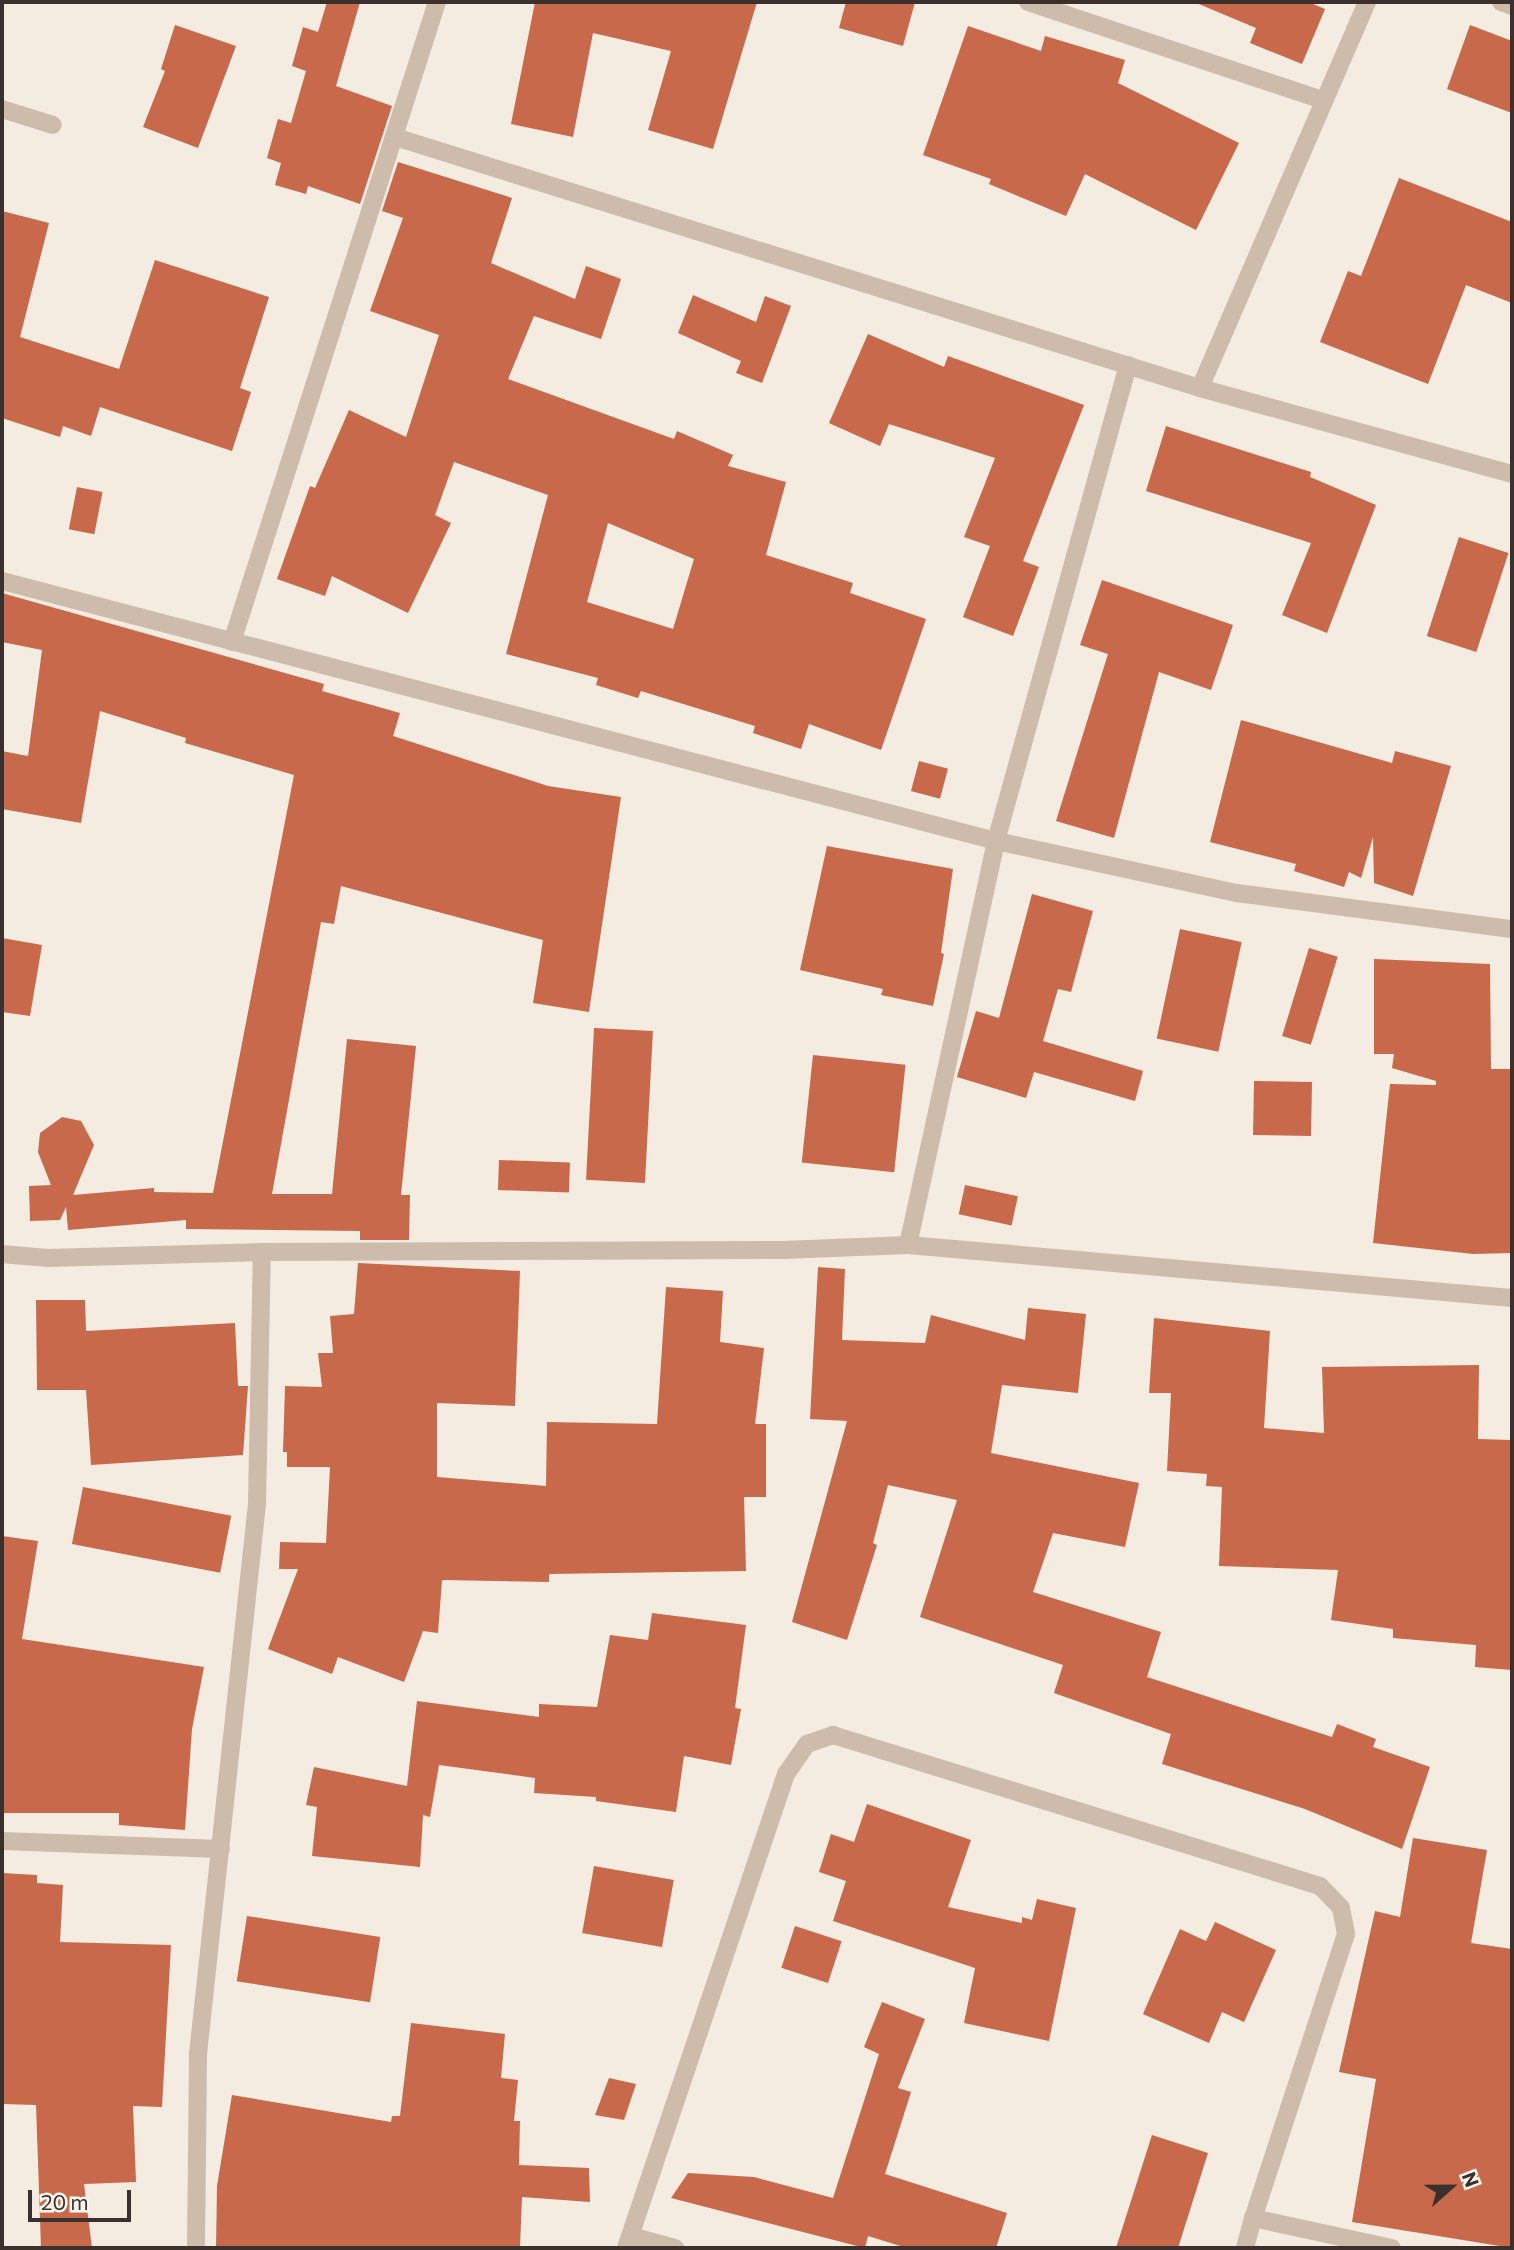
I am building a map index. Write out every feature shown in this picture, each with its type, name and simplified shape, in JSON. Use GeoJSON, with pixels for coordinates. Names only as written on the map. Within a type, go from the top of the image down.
{"type":"FeatureCollection","features":[{"type":"Feature","properties":{"kind":"street"},"geometry":{"type":"LineString","coordinates":[[232,642],[437,2]]}},
{"type":"Feature","properties":{"kind":"street"},"geometry":{"type":"LineString","coordinates":[[1028,2],[1323,100]]}},
{"type":"Feature","properties":{"kind":"street"},"geometry":{"type":"LineString","coordinates":[[1200,388],[1367,2]]}},
{"type":"Feature","properties":{"kind":"street"},"geometry":{"type":"LineString","coordinates":[[1501,2],[1512,6]]}},
{"type":"Feature","properties":{"kind":"street"},"geometry":{"type":"LineString","coordinates":[[2,109],[52,125]]}},
{"type":"Feature","properties":{"kind":"street"},"geometry":{"type":"LineString","coordinates":[[395,137],[1200,388],[1512,474]]}},
{"type":"Feature","properties":{"kind":"street"},"geometry":{"type":"LineString","coordinates":[[908,1245],[996,841],[1128,365]]}},
{"type":"Feature","properties":{"kind":"street"},"geometry":{"type":"LineString","coordinates":[[2,581],[996,841],[1237,893],[1512,929]]}},
{"type":"Feature","properties":{"kind":"street"},"geometry":{"type":"LineString","coordinates":[[2,1254],[48,1258],[262,1252],[769,1251],[908,1245],[1512,1298]]}},
{"type":"Feature","properties":{"kind":"street"},"geometry":{"type":"LineString","coordinates":[[195,2248],[198,2054],[257,1504],[262,1252]]}},
{"type":"Feature","properties":{"kind":"street"},"geometry":{"type":"LineString","coordinates":[[675,2248],[629,2242],[786,1774],[807,1744],[833,1735],[1320,1886],[1341,1908],[1346,1934],[1245,2248]]}},
{"type":"Feature","properties":{"kind":"street"},"geometry":{"type":"LineString","coordinates":[[2,1841],[221,1849]]}},
{"type":"Feature","properties":{"kind":"street"},"geometry":{"type":"LineString","coordinates":[[1253,2218],[1392,2248]]}},
{"type":"Feature","properties":{"kind":"building"},"geometry":{"type":"Polygon","coordinates":[[[327,2],[360,2],[336,86],[392,106],[360,204],[308,186],[306,194],[275,185],[281,163],[267,158],[278,119],[291,123],[306,71],[292,66],[303,27],[318,32],[327,2]]]}},
{"type":"Feature","properties":{"kind":"building"},"geometry":{"type":"Polygon","coordinates":[[[535,2],[757,2],[713,149],[648,130],[671,51],[593,33],[573,137],[511,124],[535,2]]]}},
{"type":"Feature","properties":{"kind":"building"},"geometry":{"type":"Polygon","coordinates":[[[846,2],[915,2],[903,46],[839,28],[846,2]]]}},
{"type":"Feature","properties":{"kind":"building"},"geometry":{"type":"Polygon","coordinates":[[[1194,2],[1308,2],[1325,9],[1302,64],[1250,43],[1256,28],[1194,2]]]}},
{"type":"Feature","properties":{"kind":"building"},"geometry":{"type":"Polygon","coordinates":[[[175,25],[236,46],[198,148],[143,127],[165,71],[161,69],[175,25]]]}},
{"type":"Feature","properties":{"kind":"building"},"geometry":{"type":"Polygon","coordinates":[[[1470,25],[1512,41],[1512,113],[1447,89],[1470,25]]]}},
{"type":"Feature","properties":{"kind":"building"},"geometry":{"type":"Polygon","coordinates":[[[968,26],[1041,51],[1045,36],[1125,60],[1118,83],[1239,143],[1196,230],[1085,174],[1066,216],[989,184],[991,179],[923,155],[968,26]]]}},
{"type":"Feature","properties":{"kind":"building"},"geometry":{"type":"Polygon","coordinates":[[[398,162],[512,198],[491,263],[575,299],[586,266],[621,279],[601,339],[534,316],[508,379],[674,439],[677,431],[733,455],[728,466],[786,482],[766,555],[853,583],[850,593],[926,619],[881,750],[809,724],[801,749],[753,733],[755,726],[641,691],[638,698],[596,685],[598,678],[506,654],[548,495],[454,462],[435,515],[451,523],[408,613],[332,576],[325,596],[277,579],[310,486],[315,488],[349,410],[406,437],[439,335],[370,311],[403,218],[382,211],[398,162]],[[608,523],[587,602],[673,629],[694,559],[608,523]]]}},
{"type":"Feature","properties":{"kind":"building"},"geometry":{"type":"Polygon","coordinates":[[[1399,178],[1512,222],[1512,303],[1466,285],[1428,384],[1320,342],[1348,271],[1361,276],[1399,178]]]}},
{"type":"Feature","properties":{"kind":"building"},"geometry":{"type":"Polygon","coordinates":[[[2,211],[49,223],[20,337],[119,369],[155,260],[269,297],[240,388],[251,392],[232,451],[100,407],[91,436],[63,426],[60,437],[2,418],[2,211]]]}},
{"type":"Feature","properties":{"kind":"building"},"geometry":{"type":"Polygon","coordinates":[[[693,295],[756,322],[765,296],[791,306],[762,383],[736,373],[741,361],[678,333],[693,295]]]}},
{"type":"Feature","properties":{"kind":"building"},"geometry":{"type":"Polygon","coordinates":[[[868,334],[944,367],[948,356],[1084,405],[1023,561],[1039,567],[1013,636],[963,617],[990,546],[964,537],[995,458],[889,424],[880,446],[829,423],[868,334]]]}},
{"type":"Feature","properties":{"kind":"building"},"geometry":{"type":"Polygon","coordinates":[[[1166,426],[1311,472],[1310,477],[1376,505],[1327,633],[1282,615],[1311,543],[1146,491],[1166,426]]]}},
{"type":"Feature","properties":{"kind":"building"},"geometry":{"type":"Polygon","coordinates":[[[77,487],[103,492],[94,534],[69,529],[77,487]]]}},
{"type":"Feature","properties":{"kind":"building"},"geometry":{"type":"Polygon","coordinates":[[[1459,537],[1508,553],[1476,652],[1427,636],[1459,537]]]}},
{"type":"Feature","properties":{"kind":"building"},"geometry":{"type":"Polygon","coordinates":[[[1102,580],[1233,625],[1211,690],[1159,672],[1114,838],[1056,821],[1108,654],[1080,645],[1102,580]]]}},
{"type":"Feature","properties":{"kind":"building"},"geometry":{"type":"Polygon","coordinates":[[[2,593],[324,684],[322,691],[400,713],[393,736],[548,786],[621,797],[589,1012],[533,1003],[543,940],[341,886],[334,924],[321,922],[272,1194],[332,1194],[347,1039],[416,1046],[401,1195],[410,1195],[409,1240],[360,1240],[360,1231],[186,1229],[186,1220],[68,1230],[66,1207],[60,1220],[30,1221],[29,1186],[51,1185],[38,1152],[40,1133],[62,1117],[81,1121],[94,1145],[73,1195],[154,1188],[154,1192],[213,1193],[294,775],[185,743],[186,738],[100,711],[81,823],[2,809],[2,751],[28,756],[42,650],[2,642],[2,593]]]}},
{"type":"Feature","properties":{"kind":"building"},"geometry":{"type":"Polygon","coordinates":[[[1241,720],[1392,763],[1395,751],[1451,766],[1413,896],[1374,883],[1373,837],[1361,878],[1349,872],[1344,887],[1294,871],[1296,864],[1210,842],[1241,720]]]}},
{"type":"Feature","properties":{"kind":"building"},"geometry":{"type":"Polygon","coordinates":[[[919,761],[948,769],[940,799],[911,791],[919,761]]]}},
{"type":"Feature","properties":{"kind":"building"},"geometry":{"type":"Polygon","coordinates":[[[827,846],[953,869],[941,953],[944,954],[933,1006],[881,995],[883,989],[800,970],[827,846]]]}},
{"type":"Feature","properties":{"kind":"building"},"geometry":{"type":"Polygon","coordinates":[[[1032,894],[1093,911],[1071,992],[1058,989],[1043,1041],[1143,1071],[1135,1101],[1034,1072],[1026,1098],[957,1077],[976,1011],[999,1018],[1032,894]]]}},
{"type":"Feature","properties":{"kind":"building"},"geometry":{"type":"Polygon","coordinates":[[[1180,929],[1242,942],[1218,1052],[1157,1039],[1180,929]]]}},
{"type":"Feature","properties":{"kind":"building"},"geometry":{"type":"Polygon","coordinates":[[[2,938],[42,945],[30,1016],[2,1012],[2,938]]]}},
{"type":"Feature","properties":{"kind":"building"},"geometry":{"type":"Polygon","coordinates":[[[1309,948],[1338,957],[1311,1045],[1282,1036],[1309,948]]]}},
{"type":"Feature","properties":{"kind":"building"},"geometry":{"type":"Polygon","coordinates":[[[1374,959],[1490,964],[1491,1069],[1510,1069],[1512,1253],[1473,1254],[1373,1243],[1390,1084],[1436,1085],[1436,1081],[1392,1068],[1394,1054],[1374,1054],[1374,959]]]}},
{"type":"Feature","properties":{"kind":"building"},"geometry":{"type":"Polygon","coordinates":[[[594,1028],[653,1031],[645,1183],[586,1180],[594,1028]]]}},
{"type":"Feature","properties":{"kind":"building"},"geometry":{"type":"Polygon","coordinates":[[[813,1055],[905,1065],[894,1172],[802,1162],[813,1055]]]}},
{"type":"Feature","properties":{"kind":"building"},"geometry":{"type":"Polygon","coordinates":[[[1254,1081],[1312,1082],[1311,1136],[1253,1135],[1254,1081]]]}},
{"type":"Feature","properties":{"kind":"building"},"geometry":{"type":"Polygon","coordinates":[[[499,1160],[570,1162],[569,1192],[498,1190],[499,1160]]]}},
{"type":"Feature","properties":{"kind":"building"},"geometry":{"type":"Polygon","coordinates":[[[965,1185],[1018,1196],[1012,1226],[959,1214],[965,1185]]]}},
{"type":"Feature","properties":{"kind":"building"},"geometry":{"type":"Polygon","coordinates":[[[358,1263],[520,1271],[515,1406],[437,1403],[437,1477],[546,1486],[547,1422],[657,1424],[666,1287],[723,1291],[720,1342],[764,1348],[755,1424],[766,1424],[766,1497],[744,1497],[746,1571],[549,1574],[549,1582],[442,1580],[438,1633],[423,1631],[404,1682],[338,1657],[332,1674],[268,1649],[298,1569],[279,1569],[280,1542],[326,1543],[330,1467],[287,1467],[287,1452],[283,1452],[285,1386],[322,1387],[318,1353],[333,1353],[330,1316],[354,1314],[358,1263]]]}},
{"type":"Feature","properties":{"kind":"building"},"geometry":{"type":"Polygon","coordinates":[[[818,1267],[845,1269],[842,1340],[925,1343],[931,1315],[1025,1340],[1028,1308],[1086,1314],[1078,1393],[1002,1385],[991,1453],[1139,1483],[1125,1547],[1053,1533],[1033,1592],[1161,1632],[1147,1677],[1332,1737],[1337,1724],[1376,1739],[1373,1747],[1430,1767],[1402,1849],[1305,1809],[1162,1764],[1171,1734],[1054,1693],[1063,1665],[920,1617],[957,1500],[888,1485],[873,1543],[877,1545],[847,1640],[792,1622],[847,1421],[810,1419],[818,1267]]]}},
{"type":"Feature","properties":{"kind":"building"},"geometry":{"type":"Polygon","coordinates":[[[36,1300],[85,1300],[86,1331],[235,1323],[238,1386],[248,1386],[243,1455],[91,1465],[86,1390],[37,1390],[36,1300]]]}},
{"type":"Feature","properties":{"kind":"building"},"geometry":{"type":"Polygon","coordinates":[[[1154,1318],[1270,1331],[1264,1428],[1324,1433],[1322,1367],[1479,1365],[1478,1439],[1512,1440],[1512,1670],[1475,1667],[1476,1645],[1393,1638],[1393,1629],[1331,1620],[1338,1570],[1219,1566],[1222,1487],[1206,1486],[1207,1474],[1167,1471],[1171,1393],[1149,1393],[1154,1318]]]}},
{"type":"Feature","properties":{"kind":"building"},"geometry":{"type":"Polygon","coordinates":[[[83,1487],[231,1516],[220,1573],[72,1544],[83,1487]]]}},
{"type":"Feature","properties":{"kind":"building"},"geometry":{"type":"Polygon","coordinates":[[[2,1536],[38,1541],[22,1639],[204,1667],[192,1729],[185,1830],[119,1825],[119,1813],[2,1813],[2,1536]]]}},
{"type":"Feature","properties":{"kind":"building"},"geometry":{"type":"Polygon","coordinates":[[[652,1613],[746,1625],[735,1708],[741,1709],[731,1765],[684,1756],[676,1812],[596,1801],[596,1797],[534,1793],[535,1778],[439,1765],[430,1817],[423,1815],[420,1867],[312,1856],[317,1807],[306,1805],[314,1767],[407,1786],[417,1701],[539,1717],[539,1704],[597,1707],[610,1635],[648,1640],[652,1613]]]}},
{"type":"Feature","properties":{"kind":"building"},"geometry":{"type":"Polygon","coordinates":[[[867,1804],[971,1840],[948,1907],[1022,1923],[1022,1917],[1032,1920],[1037,1899],[1076,1908],[1049,2041],[964,2023],[975,1968],[833,1921],[846,1881],[819,1872],[831,1834],[854,1842],[867,1804]]]}},
{"type":"Feature","properties":{"kind":"building"},"geometry":{"type":"Polygon","coordinates":[[[1413,1838],[1487,1850],[1471,1943],[1512,1949],[1512,2248],[1352,2222],[1376,2079],[1339,2072],[1375,1911],[1400,1917],[1413,1838]]]}},
{"type":"Feature","properties":{"kind":"building"},"geometry":{"type":"Polygon","coordinates":[[[594,1866],[674,1880],[662,1947],[582,1933],[594,1866]]]}},
{"type":"Feature","properties":{"kind":"building"},"geometry":{"type":"Polygon","coordinates":[[[2,1873],[37,1875],[37,1883],[63,1885],[60,1942],[171,1945],[162,2107],[133,2106],[136,2182],[84,2184],[92,2248],[41,2248],[36,2105],[2,2104],[2,1873]]]}},
{"type":"Feature","properties":{"kind":"building"},"geometry":{"type":"Polygon","coordinates":[[[247,1916],[380,1937],[370,2002],[237,1981],[247,1916]]]}},
{"type":"Feature","properties":{"kind":"building"},"geometry":{"type":"Polygon","coordinates":[[[1215,1922],[1276,1950],[1244,2022],[1222,2012],[1209,2043],[1143,2014],[1180,1929],[1206,1941],[1215,1922]]]}},
{"type":"Feature","properties":{"kind":"building"},"geometry":{"type":"Polygon","coordinates":[[[795,1926],[842,1941],[828,1983],[781,1968],[795,1926]]]}},
{"type":"Feature","properties":{"kind":"building"},"geometry":{"type":"Polygon","coordinates":[[[882,2002],[925,2019],[898,2088],[911,2092],[885,2174],[1007,2213],[996,2248],[907,2248],[868,2236],[865,2248],[671,2198],[688,2173],[754,2177],[833,2198],[879,2054],[864,2047],[882,2002]]]}},
{"type":"Feature","properties":{"kind":"building"},"geometry":{"type":"Polygon","coordinates":[[[411,2023],[505,2034],[501,2078],[518,2080],[514,2121],[520,2121],[519,2165],[589,2168],[590,2202],[522,2197],[520,2248],[216,2248],[217,2186],[232,2095],[391,2122],[392,2116],[400,2116],[411,2023]]]}},
{"type":"Feature","properties":{"kind":"building"},"geometry":{"type":"Polygon","coordinates":[[[609,2078],[636,2084],[624,2120],[595,2115],[609,2078]]]}},
{"type":"Feature","properties":{"kind":"building"},"geometry":{"type":"Polygon","coordinates":[[[1152,2135],[1208,2153],[1178,2248],[1116,2248],[1152,2135]]]}}]}
